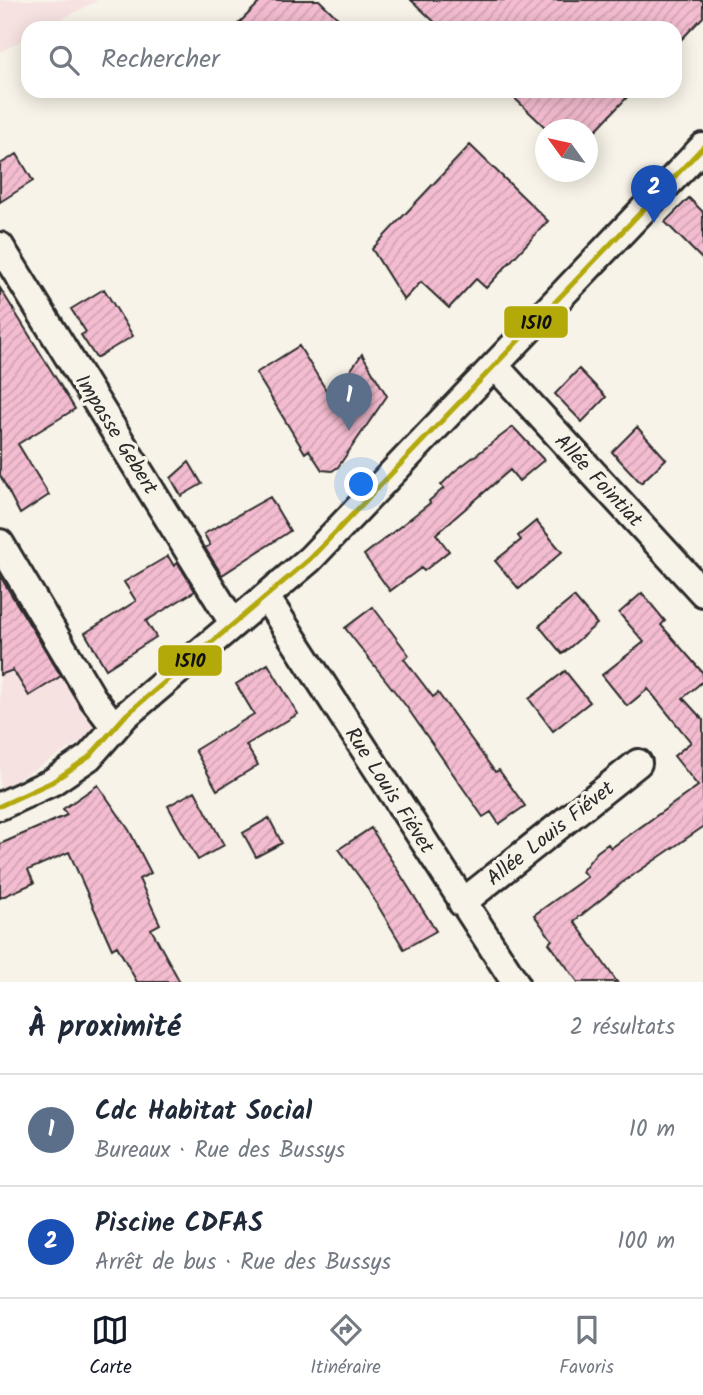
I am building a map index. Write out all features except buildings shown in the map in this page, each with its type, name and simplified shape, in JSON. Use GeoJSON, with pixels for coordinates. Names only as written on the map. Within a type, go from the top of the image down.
{"type":"FeatureCollection","features":[{"type":"Feature","properties":{"kind":"street"},"geometry":{"type":"LineString","coordinates":[[0,806],[52,782],[89,757],[104,744],[114,726],[266,597],[354,515],[703,147]]}},
{"type":"Feature","properties":{"kind":"street","name":"Impasse Gebert"},"geometry":{"type":"LineString","coordinates":[[0,246],[233,623]]}},
{"type":"Feature","properties":{"kind":"street","name":"Allée Fointiat"},"geometry":{"type":"LineString","coordinates":[[495,366],[703,593]]}},
{"type":"Feature","properties":{"kind":"street"},"geometry":{"type":"LineString","coordinates":[[0,542],[92,697],[114,726]]}},
{"type":"Feature","properties":{"kind":"street","name":"Rue Louis Fiévet"},"geometry":{"type":"LineString","coordinates":[[266,597],[515,982]]}},
{"type":"Feature","properties":{"kind":"street","name":"Allée Louis Fiévet"},"geometry":{"type":"LineString","coordinates":[[462,903],[638,763]]}},
{"type":"Feature","properties":{"kind":"shaded area"},"geometry":{"type":"Polygon","coordinates":[[[0,0],[98,0],[58,21],[21,21],[21,41],[0,52],[0,0]]]}},
{"type":"Feature","properties":{"kind":"shaded area"},"geometry":{"type":"Polygon","coordinates":[[[0,570],[100,730],[0,790],[0,570]]]}},
{"type":"Feature","properties":{"kind":"transit line","name":"1510"},"geometry":{"type":"LineString","coordinates":[[0,806],[52,782],[89,757],[126,715],[310,559],[703,147]]}},
{"type":"Feature","properties":{"kind":"place","name":"Piscine CDFAS"},"geometry":{"type":"Point","coordinates":[654,223]}},
{"type":"Feature","properties":{"kind":"place","name":"Cdc Habitat Social"},"geometry":{"type":"Point","coordinates":[349,431]}}]}
